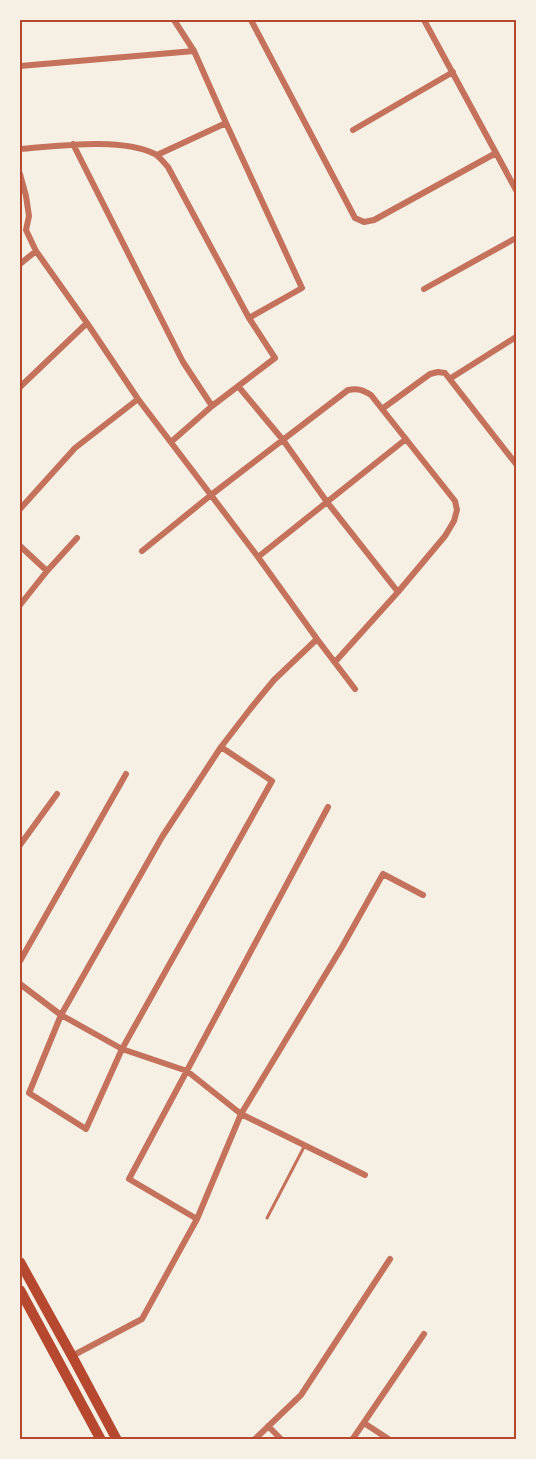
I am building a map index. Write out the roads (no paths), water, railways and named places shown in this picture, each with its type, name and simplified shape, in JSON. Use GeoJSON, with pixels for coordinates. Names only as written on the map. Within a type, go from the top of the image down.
{"type":"FeatureCollection","features":[{"type":"Feature","properties":{"kind":"highway"},"geometry":{"type":"LineString","coordinates":[[20,1262],[117,1440]]}},
{"type":"Feature","properties":{"kind":"highway"},"geometry":{"type":"LineString","coordinates":[[20,1290],[101,1440]]}},
{"type":"Feature","properties":{"kind":"street"},"geometry":{"type":"LineString","coordinates":[[174,20],[194,51],[302,288],[249,318]]}},
{"type":"Feature","properties":{"kind":"street"},"geometry":{"type":"LineString","coordinates":[[251,20],[355,218],[364,222],[374,220],[496,153]]}},
{"type":"Feature","properties":{"kind":"street"},"geometry":{"type":"LineString","coordinates":[[424,20],[516,190]]}},
{"type":"Feature","properties":{"kind":"street"},"geometry":{"type":"LineString","coordinates":[[20,66],[194,51]]}},
{"type":"Feature","properties":{"kind":"street"},"geometry":{"type":"LineString","coordinates":[[353,130],[453,72]]}},
{"type":"Feature","properties":{"kind":"street"},"geometry":{"type":"LineString","coordinates":[[158,155],[226,123]]}},
{"type":"Feature","properties":{"kind":"street"},"geometry":{"type":"LineString","coordinates":[[73,144],[183,362],[212,406]]}},
{"type":"Feature","properties":{"kind":"street"},"geometry":{"type":"LineString","coordinates":[[20,150],[73,144],[131,145],[158,155],[168,167],[249,318],[275,358],[212,406],[171,442]]}},
{"type":"Feature","properties":{"kind":"street"},"geometry":{"type":"LineString","coordinates":[[20,174],[29,216],[26,230],[36,251],[138,399],[355,689]]}},
{"type":"Feature","properties":{"kind":"street"},"geometry":{"type":"LineString","coordinates":[[424,289],[516,238]]}},
{"type":"Feature","properties":{"kind":"street"},"geometry":{"type":"LineString","coordinates":[[20,264],[36,251]]}},
{"type":"Feature","properties":{"kind":"street"},"geometry":{"type":"LineString","coordinates":[[20,387],[87,323]]}},
{"type":"Feature","properties":{"kind":"street"},"geometry":{"type":"LineString","coordinates":[[451,378],[516,337]]}},
{"type":"Feature","properties":{"kind":"street"},"geometry":{"type":"LineString","coordinates":[[382,409],[430,374],[445,373],[516,464]]}},
{"type":"Feature","properties":{"kind":"street"},"geometry":{"type":"LineString","coordinates":[[238,386],[283,440],[327,502],[398,592]]}},
{"type":"Feature","properties":{"kind":"street"},"geometry":{"type":"LineString","coordinates":[[142,551],[348,390],[357,388],[365,391],[371,395],[455,501],[457,510],[454,521],[445,536],[335,662]]}},
{"type":"Feature","properties":{"kind":"street"},"geometry":{"type":"LineString","coordinates":[[20,509],[75,448],[138,399]]}},
{"type":"Feature","properties":{"kind":"street"},"geometry":{"type":"LineString","coordinates":[[258,557],[406,439]]}},
{"type":"Feature","properties":{"kind":"street"},"geometry":{"type":"LineString","coordinates":[[20,605],[77,538]]}},
{"type":"Feature","properties":{"kind":"street"},"geometry":{"type":"LineString","coordinates":[[20,546],[47,571]]}},
{"type":"Feature","properties":{"kind":"street"},"geometry":{"type":"LineString","coordinates":[[221,747],[272,781],[122,1049],[86,1129],[29,1092],[61,1015],[162,837],[221,747],[274,680],[317,639]]}},
{"type":"Feature","properties":{"kind":"street"},"geometry":{"type":"LineString","coordinates":[[20,961],[126,774]]}},
{"type":"Feature","properties":{"kind":"street"},"geometry":{"type":"LineString","coordinates":[[20,845],[57,794]]}},
{"type":"Feature","properties":{"kind":"street"},"geometry":{"type":"LineString","coordinates":[[197,1219],[129,1179],[328,807]]}},
{"type":"Feature","properties":{"kind":"street"},"geometry":{"type":"LineString","coordinates":[[72,1356],[142,1319],[197,1219],[241,1114],[342,947],[383,874],[423,895]]}},
{"type":"Feature","properties":{"kind":"street"},"geometry":{"type":"LineString","coordinates":[[20,984],[61,1015],[122,1049],[187,1071],[241,1114],[365,1175]]}},
{"type":"Feature","properties":{"kind":"street"},"geometry":{"type":"LineString","coordinates":[[254,1440],[301,1395],[390,1259]]}},
{"type":"Feature","properties":{"kind":"street"},"geometry":{"type":"LineString","coordinates":[[352,1440],[424,1334]]}},
{"type":"Feature","properties":{"kind":"street"},"geometry":{"type":"LineString","coordinates":[[364,1423],[390,1440]]}},
{"type":"Feature","properties":{"kind":"street"},"geometry":{"type":"LineString","coordinates":[[268,1426],[282,1440]]}},
{"type":"Feature","properties":{"kind":"lane"},"geometry":{"type":"LineString","coordinates":[[267,1218],[305,1145]]}}]}
